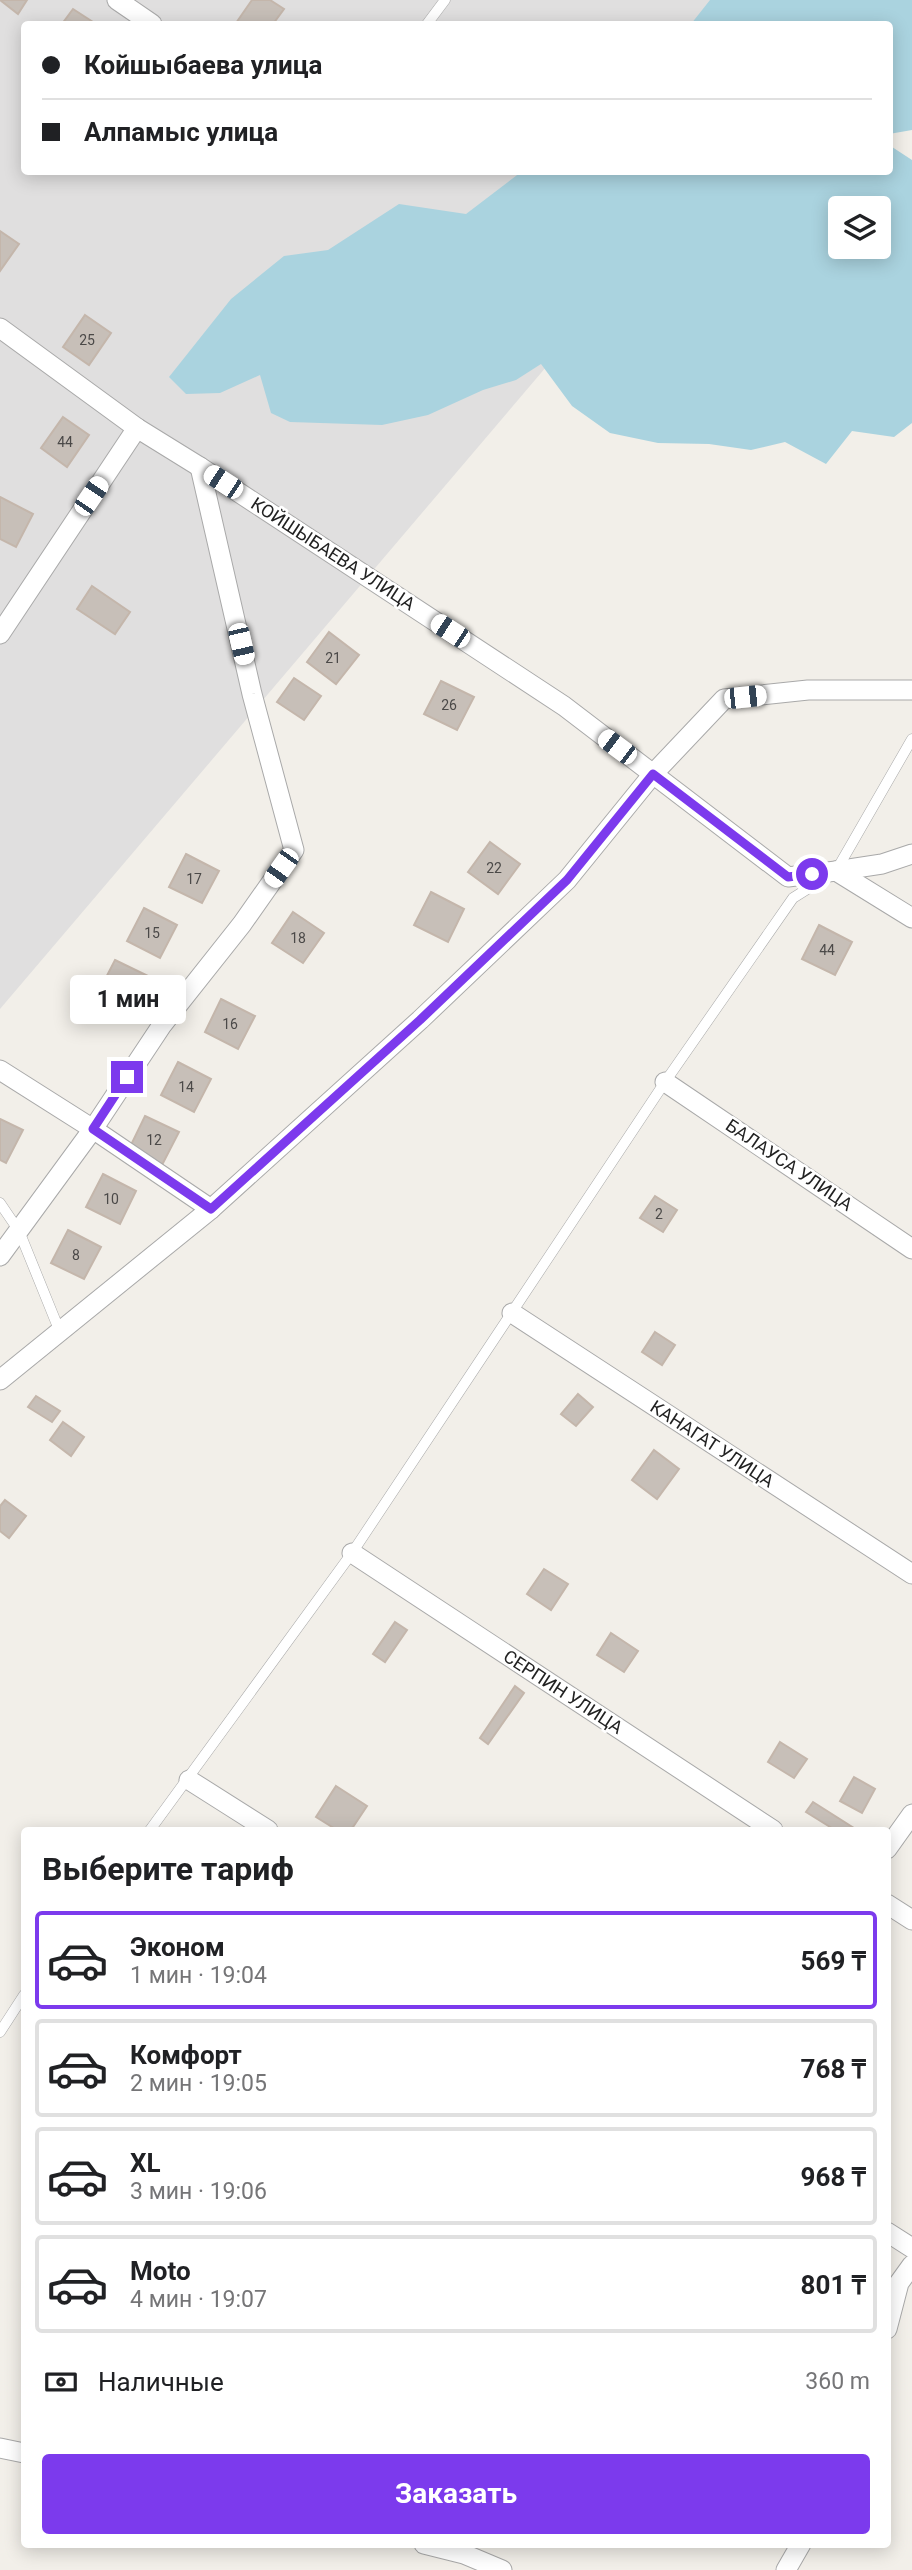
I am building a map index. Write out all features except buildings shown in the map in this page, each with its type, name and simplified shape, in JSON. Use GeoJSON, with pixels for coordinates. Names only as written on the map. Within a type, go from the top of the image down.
{"type":"FeatureCollection","features":[{"type":"Feature","properties":{"kind":"street"},"geometry":{"type":"LineString","coordinates":[[117,0],[148,21]]}},
{"type":"Feature","properties":{"kind":"street","name":"КОЙШЫБАЕВА УЛИЦА"},"geometry":{"type":"LineString","coordinates":[[0,328],[137,428],[564,706],[788,877],[882,864],[912,854]]}},
{"type":"Feature","properties":{"kind":"street"},"geometry":{"type":"LineString","coordinates":[[0,634],[137,428]]}},
{"type":"Feature","properties":{"kind":"street"},"geometry":{"type":"LineString","coordinates":[[0,1256],[93,1129],[162,1025],[242,923],[294,850],[252,694],[200,467]]}},
{"type":"Feature","properties":{"kind":"street"},"geometry":{"type":"LineString","coordinates":[[0,1380],[211,1209],[420,1020],[567,880],[653,774],[724,699],[808,690],[912,690]]}},
{"type":"Feature","properties":{"kind":"street"},"geometry":{"type":"LineString","coordinates":[[836,871],[912,918]]}},
{"type":"Feature","properties":{"kind":"street"},"geometry":{"type":"LineString","coordinates":[[0,1070],[211,1209]]}},
{"type":"Feature","properties":{"kind":"street","name":"БАЛАУСА УЛИЦА"},"geometry":{"type":"LineString","coordinates":[[665,1082],[912,1249]]}},
{"type":"Feature","properties":{"kind":"street","name":"КАНАГАТ УЛИЦА"},"geometry":{"type":"LineString","coordinates":[[512,1313],[912,1574]]}},
{"type":"Feature","properties":{"kind":"street","name":"СЕРПИН УЛИЦА"},"geometry":{"type":"LineString","coordinates":[[352,1553],[768,1827]]}},
{"type":"Feature","properties":{"kind":"street"},"geometry":{"type":"LineString","coordinates":[[189,1780],[263,1827]]}},
{"type":"Feature","properties":{"kind":"street"},"geometry":{"type":"LineString","coordinates":[[891,1843],[912,1814]]}},
{"type":"Feature","properties":{"kind":"street"},"geometry":{"type":"LineString","coordinates":[[891,1907],[912,1920]]}},
{"type":"Feature","properties":{"kind":"street"},"geometry":{"type":"LineString","coordinates":[[891,2235],[912,2249]]}},
{"type":"Feature","properties":{"kind":"street"},"geometry":{"type":"LineString","coordinates":[[891,2314],[899,2283],[912,2265]]}},
{"type":"Feature","properties":{"kind":"street"},"geometry":{"type":"LineString","coordinates":[[0,2448],[21,2453]]}},
{"type":"Feature","properties":{"kind":"street"},"geometry":{"type":"LineString","coordinates":[[440,2548],[464,2554],[502,2570]]}},
{"type":"Feature","properties":{"kind":"street"},"geometry":{"type":"LineString","coordinates":[[786,2570],[799,2548]]}},
{"type":"Feature","properties":{"kind":"lane"},"geometry":{"type":"LineString","coordinates":[[429,21],[445,0]]}},
{"type":"Feature","properties":{"kind":"lane"},"geometry":{"type":"LineString","coordinates":[[152,1827],[352,1553],[665,1082],[793,898],[836,871],[912,739]]}},
{"type":"Feature","properties":{"kind":"lane"},"geometry":{"type":"LineString","coordinates":[[0,1203],[19,1231],[60,1332]]}},
{"type":"Feature","properties":{"kind":"lane"},"geometry":{"type":"LineString","coordinates":[[0,2032],[21,2000]]}},
{"type":"Feature","properties":{"kind":"shaded area"},"geometry":{"type":"Polygon","coordinates":[[[0,0],[858,0],[840,21],[21,21],[21,175],[709,175],[0,1009],[0,0]]]}},
{"type":"Feature","properties":{"kind":"water"},"geometry":{"type":"Polygon","coordinates":[[[710,0],[912,0],[912,130],[893,133],[893,21],[693,21],[710,0]]]}},
{"type":"Feature","properties":{"kind":"water"},"geometry":{"type":"Polygon","coordinates":[[[893,148],[912,160],[912,423],[894,437],[852,431],[826,464],[785,442],[751,450],[709,444],[658,443],[610,433],[572,406],[541,364],[516,380],[483,390],[428,415],[382,425],[290,422],[271,413],[260,375],[220,393],[186,394],[169,377],[231,299],[284,256],[328,250],[399,204],[466,214],[517,175],[893,175],[893,148]]]}},
{"type":"Feature","properties":{"kind":"route"},"geometry":{"type":"LineString","coordinates":[[127,1077],[93,1129],[211,1209],[420,1020],[567,880],[653,774],[788,877],[812,874]]}}]}
